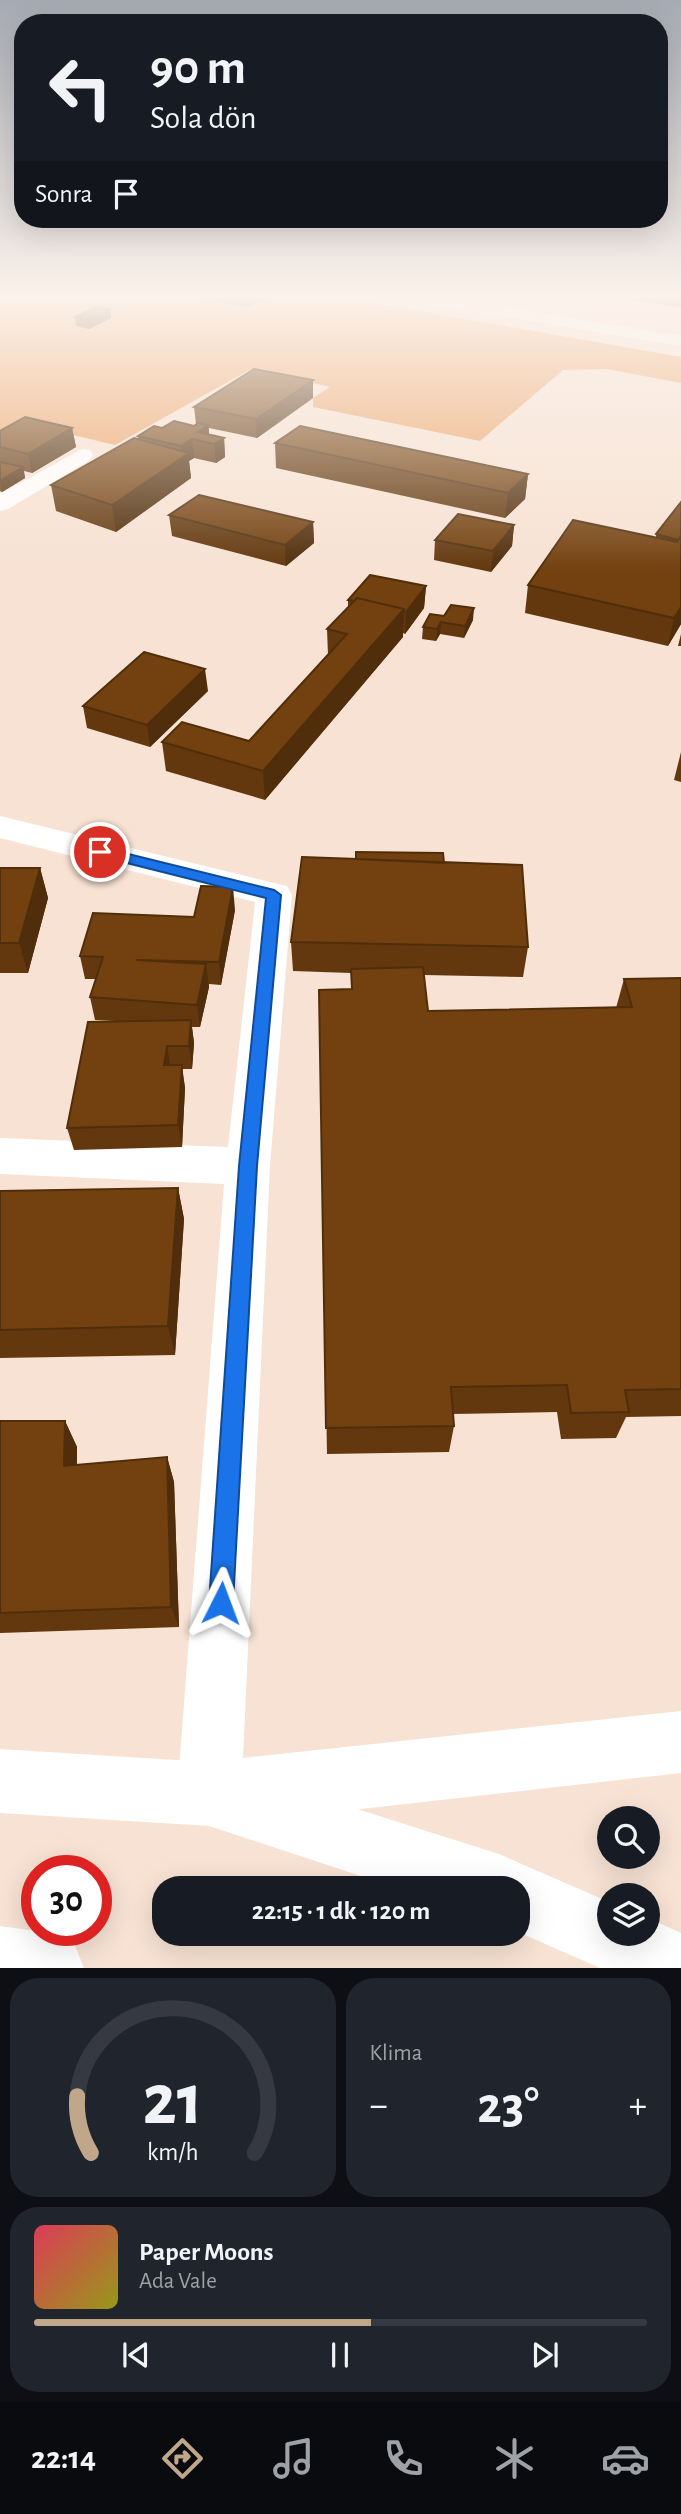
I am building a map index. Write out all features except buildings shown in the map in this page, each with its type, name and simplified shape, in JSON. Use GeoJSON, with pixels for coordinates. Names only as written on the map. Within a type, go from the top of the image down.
{"type":"FeatureCollection","features":[{"type":"Feature","properties":{"kind":"street"},"geometry":{"type":"LineString","coordinates":[[0,504],[82,455]]}},
{"type":"Feature","properties":{"kind":"street"},"geometry":{"type":"LineString","coordinates":[[0,827],[274,895],[248,1166],[209,1794]]}},
{"type":"Feature","properties":{"kind":"street"},"geometry":{"type":"LineString","coordinates":[[0,1156],[248,1166]]}},
{"type":"Feature","properties":{"kind":"street"},"geometry":{"type":"LineString","coordinates":[[0,1780],[209,1794],[681,1742]]}},
{"type":"Feature","properties":{"kind":"street"},"geometry":{"type":"LineString","coordinates":[[209,1794],[462,1876]]}},
{"type":"Feature","properties":{"kind":"street"},"geometry":{"type":"LineString","coordinates":[[530,1902],[681,1968]]}},
{"type":"Feature","properties":{"kind":"street"},"geometry":{"type":"LineString","coordinates":[[0,1962],[49,1968]]}},
{"type":"Feature","properties":{"kind":"shaded area"},"geometry":{"type":"Polygon","coordinates":[[[0,387],[219,387],[115,445],[18,422],[0,431],[0,387]]]}},
{"type":"Feature","properties":{"kind":"shaded area"},"geometry":{"type":"Polygon","coordinates":[[[330,387],[543,387],[480,441],[313,407],[313,398],[330,387]]]}},
{"type":"Feature","properties":{"kind":"route"},"geometry":{"type":"LineString","coordinates":[[100,852],[274,895],[248,1166],[221,1603]]}}]}
